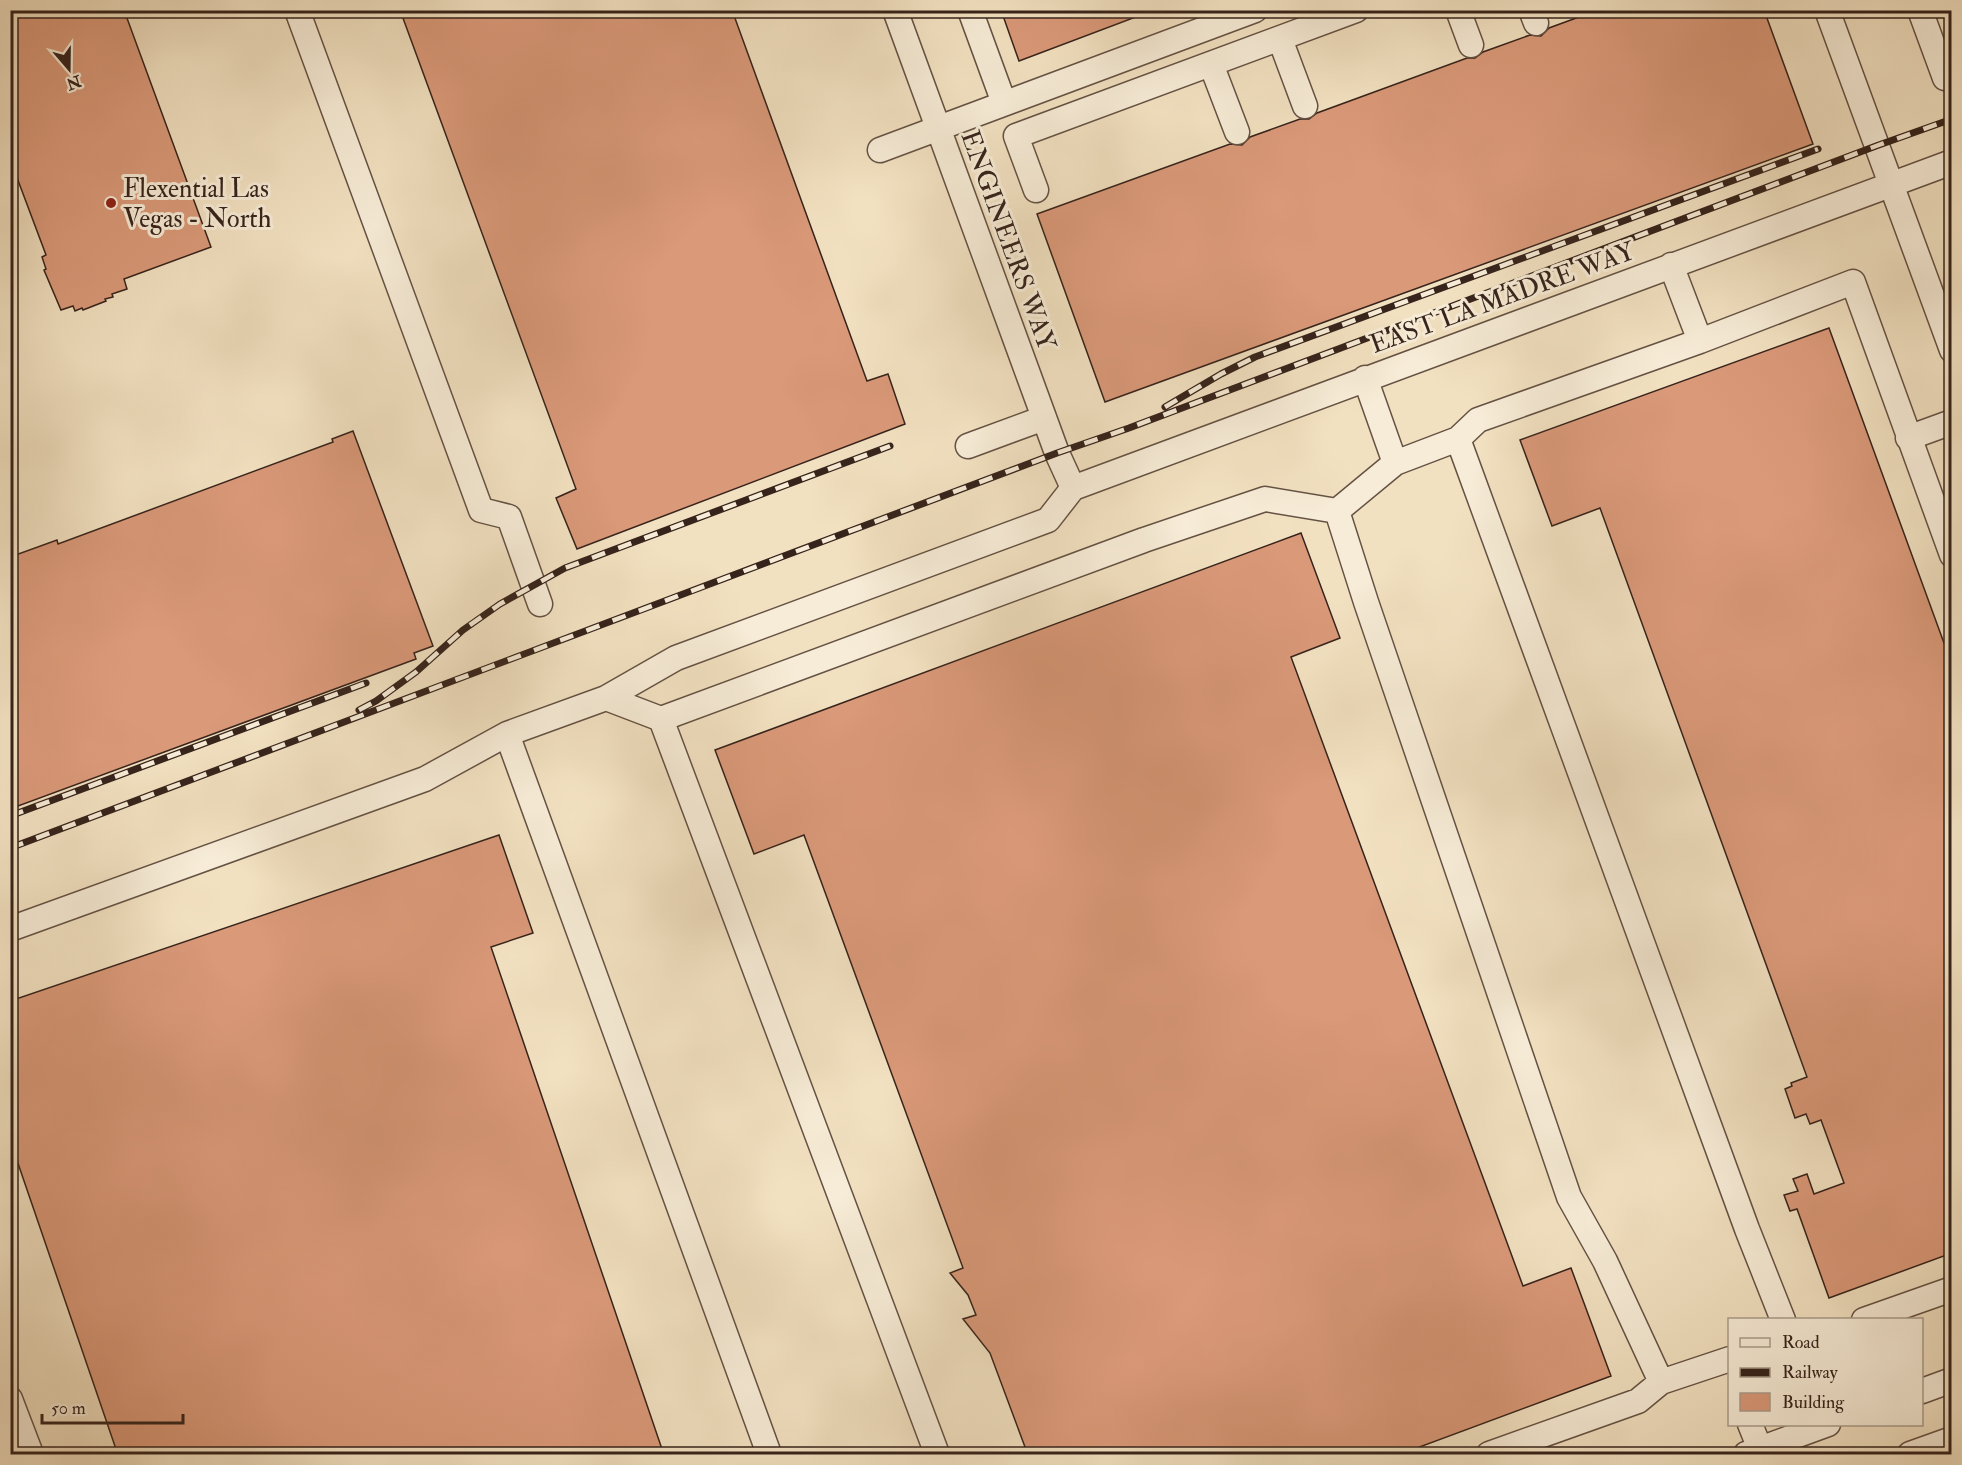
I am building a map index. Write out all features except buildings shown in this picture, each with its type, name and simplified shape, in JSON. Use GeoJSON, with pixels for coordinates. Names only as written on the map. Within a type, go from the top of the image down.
{"type":"FeatureCollection","features":[{"type":"Feature","properties":{"kind":"street"},"geometry":{"type":"LineString","coordinates":[[297,10],[481,510],[509,517],[540,604]]}},
{"type":"Feature","properties":{"kind":"street","name":"ENGINEERS WAY"},"geometry":{"type":"LineString","coordinates":[[895,10],[1044,418],[1073,488]]}},
{"type":"Feature","properties":{"kind":"street"},"geometry":{"type":"LineString","coordinates":[[970,10],[1004,103]]}},
{"type":"Feature","properties":{"kind":"street"},"geometry":{"type":"LineString","coordinates":[[880,150],[1255,10]]}},
{"type":"Feature","properties":{"kind":"street"},"geometry":{"type":"LineString","coordinates":[[1036,190],[1016,136],[1356,10]]}},
{"type":"Feature","properties":{"kind":"street"},"geometry":{"type":"LineString","coordinates":[[1458,10],[1471,45]]}},
{"type":"Feature","properties":{"kind":"street"},"geometry":{"type":"LineString","coordinates":[[1827,10],[1890,183],[1944,310],[1952,350]]}},
{"type":"Feature","properties":{"kind":"street"},"geometry":{"type":"LineString","coordinates":[[1920,10],[1945,78]]}},
{"type":"Feature","properties":{"kind":"street"},"geometry":{"type":"LineString","coordinates":[[1280,39],[1305,106]]}},
{"type":"Feature","properties":{"kind":"street"},"geometry":{"type":"LineString","coordinates":[[1211,64],[1237,132]]}},
{"type":"Feature","properties":{"kind":"street","name":"EAST LA MADRE WAY"},"geometry":{"type":"LineString","coordinates":[[1073,488],[1890,183],[1952,162]]}},
{"type":"Feature","properties":{"kind":"street"},"geometry":{"type":"LineString","coordinates":[[1671,265],[1700,341]]}},
{"type":"Feature","properties":{"kind":"street"},"geometry":{"type":"LineString","coordinates":[[606,698],[661,719],[1144,540],[1265,499],[1337,511],[1395,463],[1458,439],[1478,420],[1700,341],[1853,282],[1952,555]]}},
{"type":"Feature","properties":{"kind":"street"},"geometry":{"type":"LineString","coordinates":[[1365,378],[1395,463]]}},
{"type":"Feature","properties":{"kind":"street"},"geometry":{"type":"LineString","coordinates":[[969,446],[1044,418]]}},
{"type":"Feature","properties":{"kind":"street"},"geometry":{"type":"LineString","coordinates":[[1908,438],[1952,422]]}},
{"type":"Feature","properties":{"kind":"street"},"geometry":{"type":"LineString","coordinates":[[1458,439],[1747,1229],[1782,1318]]}},
{"type":"Feature","properties":{"kind":"street"},"geometry":{"type":"LineString","coordinates":[[10,929],[425,779],[507,734],[606,698],[676,658],[1048,520],[1073,488]]}},
{"type":"Feature","properties":{"kind":"street"},"geometry":{"type":"LineString","coordinates":[[1337,511],[1569,1197],[1605,1261],[1661,1382]]}},
{"type":"Feature","properties":{"kind":"street"},"geometry":{"type":"LineString","coordinates":[[661,719],[937,1455]]}},
{"type":"Feature","properties":{"kind":"street"},"geometry":{"type":"LineString","coordinates":[[507,734],[769,1455]]}},
{"type":"Feature","properties":{"kind":"street"},"geometry":{"type":"LineString","coordinates":[[1870,1318],[1952,1289]]}},
{"type":"Feature","properties":{"kind":"street"},"geometry":{"type":"LineString","coordinates":[[1489,1455],[1638,1401],[1661,1382],[1728,1362]]}},
{"type":"Feature","properties":{"kind":"street"},"geometry":{"type":"LineString","coordinates":[[1923,1391],[1952,1380]]}},
{"type":"Feature","properties":{"kind":"street"},"geometry":{"type":"LineString","coordinates":[[10,1399],[31,1455]]}},
{"type":"Feature","properties":{"kind":"street"},"geometry":{"type":"LineString","coordinates":[[1750,1426],[1753,1452],[1825,1426]]}},
{"type":"Feature","properties":{"kind":"street"},"geometry":{"type":"LineString","coordinates":[[1910,1455],[1952,1439]]}},
{"type":"Feature","properties":{"kind":"railway"},"geometry":{"type":"LineString","coordinates":[[10,848],[1057,453],[1952,119]]}},
{"type":"Feature","properties":{"kind":"railway"},"geometry":{"type":"LineString","coordinates":[[1165,407],[1255,357],[1818,149]]}},
{"type":"Feature","properties":{"kind":"railway"},"geometry":{"type":"LineString","coordinates":[[359,710],[376,701],[416,672],[463,630],[500,604],[565,568],[890,446]]}},
{"type":"Feature","properties":{"kind":"railway"},"geometry":{"type":"LineString","coordinates":[[10,816],[366,683]]}},
{"type":"Feature","properties":{"kind":"place","name":"Flexential Las Vegas - North"},"geometry":{"type":"Point","coordinates":[111,203]}}]}
